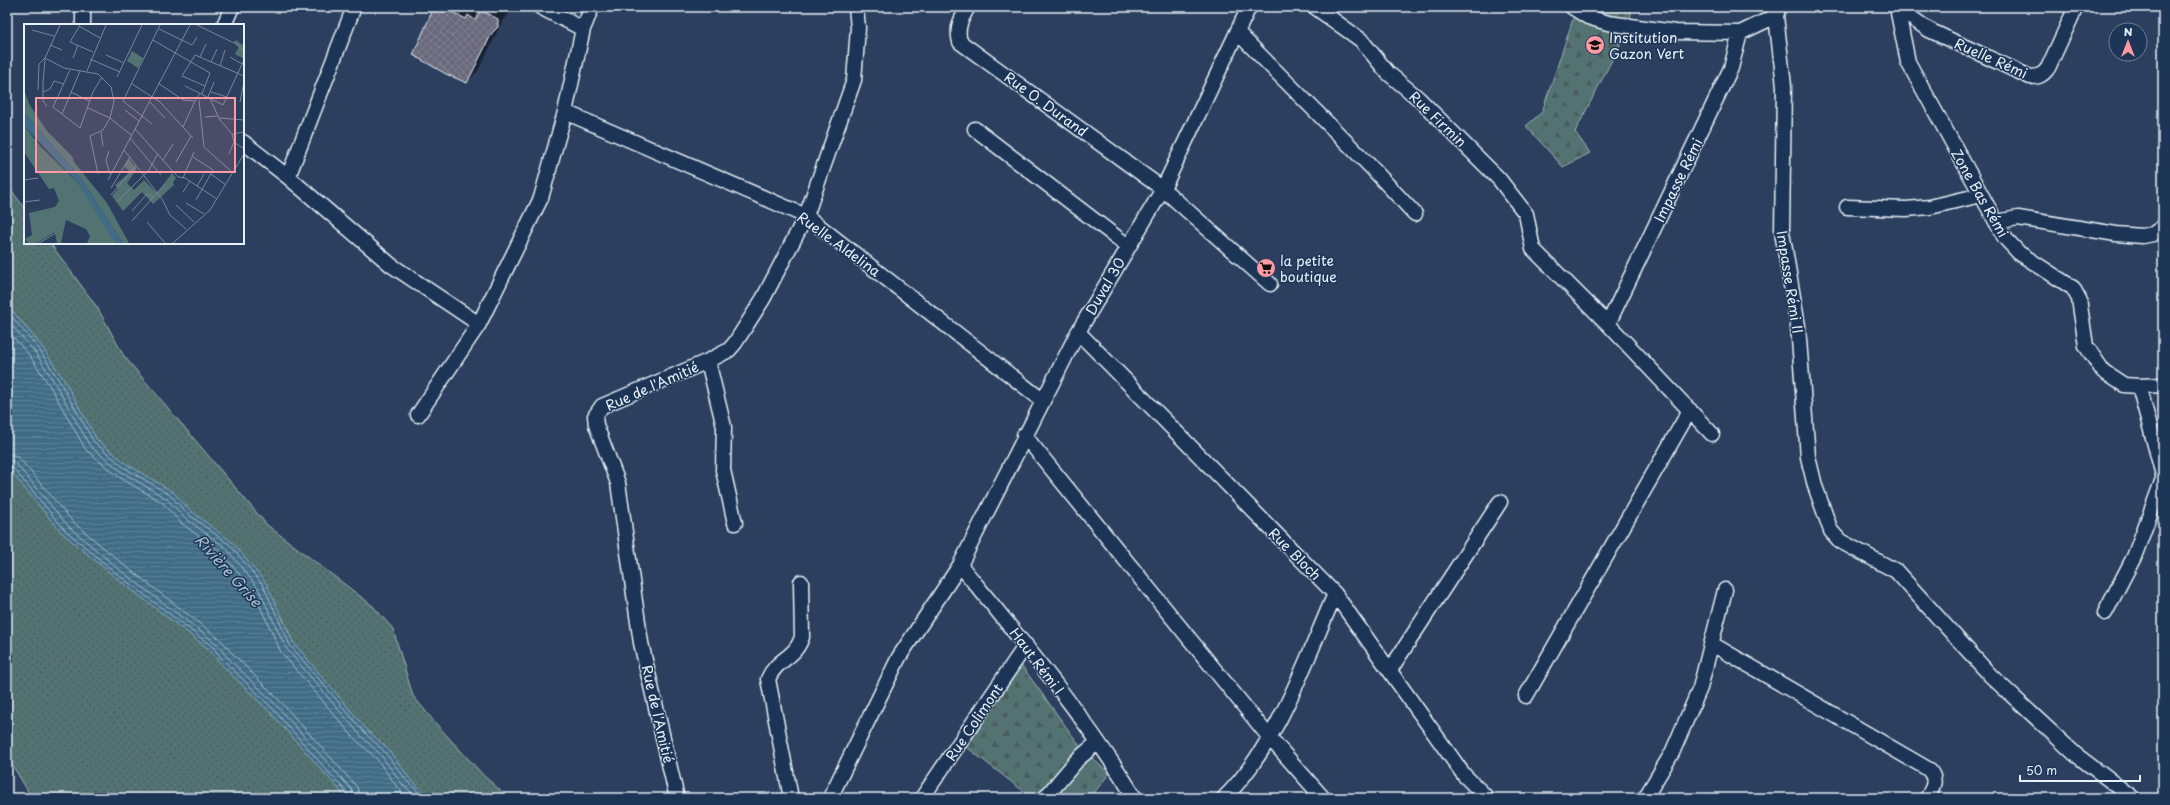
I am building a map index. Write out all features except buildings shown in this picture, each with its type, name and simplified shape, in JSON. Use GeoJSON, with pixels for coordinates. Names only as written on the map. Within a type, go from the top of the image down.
{"type":"FeatureCollection","features":[{"type":"Feature","properties":{"kind":"street"},"geometry":{"type":"LineString","coordinates":[[82,7],[83,24]]}},
{"type":"Feature","properties":{"kind":"street"},"geometry":{"type":"LineString","coordinates":[[224,24],[232,7]]}},
{"type":"Feature","properties":{"kind":"street"},"geometry":{"type":"LineString","coordinates":[[288,177],[354,7]]}},
{"type":"Feature","properties":{"kind":"street"},"geometry":{"type":"LineString","coordinates":[[540,7],[583,29]]}},
{"type":"Feature","properties":{"kind":"street"},"geometry":{"type":"LineString","coordinates":[[418,415],[479,324],[541,198],[565,112],[583,29],[592,7]]}},
{"type":"Feature","properties":{"kind":"street","name":"Rue de l'Amitié"},"geometry":{"type":"LineString","coordinates":[[677,798],[641,642],[618,483],[596,425],[595,416],[602,406],[708,361],[729,350],[735,343],[762,299],[806,216],[854,80],[858,28],[856,7]]}},
{"type":"Feature","properties":{"kind":"street","name":"Rue O. Durand"},"geometry":{"type":"LineString","coordinates":[[968,7],[958,28],[957,33],[960,42],[1162,189],[1270,284]]}},
{"type":"Feature","properties":{"kind":"street","name":"Duval 30"},"geometry":{"type":"LineString","coordinates":[[830,798],[899,657],[960,565],[1024,435],[1078,332],[1162,189],[1249,7]]}},
{"type":"Feature","properties":{"kind":"street","name":"Rue Firmin"},"geometry":{"type":"LineString","coordinates":[[1315,7],[1361,40],[1388,73],[1418,98],[1499,179],[1526,214],[1533,249],[1608,324]]}},
{"type":"Feature","properties":{"kind":"street"},"geometry":{"type":"LineString","coordinates":[[1572,7],[1588,17],[1608,23],[1675,32],[1740,33],[1777,12]]}},
{"type":"Feature","properties":{"kind":"street","name":"Ruelle Rémi"},"geometry":{"type":"LineString","coordinates":[[1896,8],[1928,30],[2030,77],[2037,77],[2043,75],[2048,68],[2076,7]]}},
{"type":"Feature","properties":{"kind":"street","name":"Zone Bas Rémi"},"geometry":{"type":"LineString","coordinates":[[1896,8],[1908,62],[2005,238],[2019,253],[2073,288],[2079,299],[2086,346],[2103,370],[2124,385],[2139,386]]}},
{"type":"Feature","properties":{"kind":"street","name":"Impasse Rémi II"},"geometry":{"type":"LineString","coordinates":[[1777,12],[1784,86],[1781,220],[1798,326],[1808,457],[1815,486],[1831,531],[1840,540],[1896,571],[1991,676],[2075,754],[2132,798]]}},
{"type":"Feature","properties":{"kind":"street"},"geometry":{"type":"LineString","coordinates":[[1237,32],[1370,166],[1415,214]]}},
{"type":"Feature","properties":{"kind":"street","name":"Impasse Rémi"},"geometry":{"type":"LineString","coordinates":[[1608,324],[1732,68],[1740,33]]}},
{"type":"Feature","properties":{"kind":"street","name":"Ruelle Aldelina"},"geometry":{"type":"LineString","coordinates":[[565,112],[806,216],[1042,400]]}},
{"type":"Feature","properties":{"kind":"street"},"geometry":{"type":"LineString","coordinates":[[975,129],[1128,246]]}},
{"type":"Feature","properties":{"kind":"street"},"geometry":{"type":"LineString","coordinates":[[244,143],[288,177],[391,264],[479,324]]}},
{"type":"Feature","properties":{"kind":"street"},"geometry":{"type":"LineString","coordinates":[[1847,207],[1906,209],[1930,207],[1981,195]]}},
{"type":"Feature","properties":{"kind":"street"},"geometry":{"type":"LineString","coordinates":[[1996,222],[2018,218],[2116,234],[2142,236],[2153,234],[2163,227]]}},
{"type":"Feature","properties":{"kind":"street"},"geometry":{"type":"LineString","coordinates":[[1608,324],[1712,434]]}},
{"type":"Feature","properties":{"kind":"street","name":"Rue Bloch"},"geometry":{"type":"LineString","coordinates":[[1078,332],[1335,594],[1464,775],[1487,798]]}},
{"type":"Feature","properties":{"kind":"street"},"geometry":{"type":"LineString","coordinates":[[708,361],[724,427],[723,470],[735,523]]}},
{"type":"Feature","properties":{"kind":"street"},"geometry":{"type":"LineString","coordinates":[[2163,384],[2139,386],[2163,475]]}},
{"type":"Feature","properties":{"kind":"street"},"geometry":{"type":"LineString","coordinates":[[1526,696],[1690,410]]}},
{"type":"Feature","properties":{"kind":"street"},"geometry":{"type":"LineString","coordinates":[[1024,435],[1270,738],[1323,798]]}},
{"type":"Feature","properties":{"kind":"street"},"geometry":{"type":"LineString","coordinates":[[2105,613],[2134,557],[2163,479]]}},
{"type":"Feature","properties":{"kind":"street"},"geometry":{"type":"LineString","coordinates":[[1390,670],[1500,502]]}},
{"type":"Feature","properties":{"kind":"street","name":"Haut Rémi I"},"geometry":{"type":"LineString","coordinates":[[960,565],[1026,645],[1098,742],[1134,798]]}},
{"type":"Feature","properties":{"kind":"street"},"geometry":{"type":"LineString","coordinates":[[790,798],[768,679],[777,664],[795,652],[802,637],[801,582]]}},
{"type":"Feature","properties":{"kind":"street"},"geometry":{"type":"LineString","coordinates":[[1645,798],[1679,739],[1700,688],[1725,590]]}},
{"type":"Feature","properties":{"kind":"street"},"geometry":{"type":"LineString","coordinates":[[1224,798],[1239,783],[1270,738],[1335,594]]}},
{"type":"Feature","properties":{"kind":"street"},"geometry":{"type":"LineString","coordinates":[[1712,644],[1928,769],[1933,774],[1934,781],[1933,788],[1928,798]]}},
{"type":"Feature","properties":{"kind":"street","name":"Rue Colimont"},"geometry":{"type":"LineString","coordinates":[[922,798],[1026,645]]}},
{"type":"Feature","properties":{"kind":"street"},"geometry":{"type":"LineString","coordinates":[[1045,798],[1078,759],[1098,742]]}},
{"type":"Feature","properties":{"kind":"green space"},"geometry":{"type":"Polygon","coordinates":[[[1577,7],[1632,7],[1629,27],[1575,132],[1590,153],[1563,167],[1526,126],[1542,112],[1577,7]]]}},
{"type":"Feature","properties":{"kind":"green space"},"geometry":{"type":"Polygon","coordinates":[[[7,184],[24,208],[24,244],[51,244],[97,307],[124,356],[267,525],[373,606],[393,629],[413,696],[438,726],[485,777],[509,798],[430,798],[410,779],[387,748],[367,730],[293,642],[283,618],[211,527],[191,511],[173,492],[128,465],[97,440],[64,380],[42,347],[7,304],[7,184]]]}},
{"type":"Feature","properties":{"kind":"green space"},"geometry":{"type":"Polygon","coordinates":[[[7,467],[62,533],[115,577],[210,650],[219,662],[269,711],[347,798],[32,798],[7,756],[7,467]]]}},
{"type":"Feature","properties":{"kind":"green space"},"geometry":{"type":"Polygon","coordinates":[[[1019,662],[1080,746],[1109,774],[1090,798],[1032,798],[960,742],[1019,662]]]}},
{"type":"Feature","properties":{"kind":"water","name":"Rivière Grise"},"geometry":{"type":"Polygon","coordinates":[[[7,304],[42,347],[64,380],[97,440],[128,465],[173,492],[191,511],[232,542],[266,583],[293,642],[367,730],[387,748],[410,779],[430,798],[347,798],[269,711],[219,662],[210,650],[115,577],[62,533],[7,467],[7,304]]]}},
{"type":"Feature","properties":{"kind":"place","name":"Institution Gazon Vert"},"geometry":{"type":"Point","coordinates":[1595,45]}},
{"type":"Feature","properties":{"kind":"place","name":"la petite boutique"},"geometry":{"type":"Point","coordinates":[1266,268]}}]}
